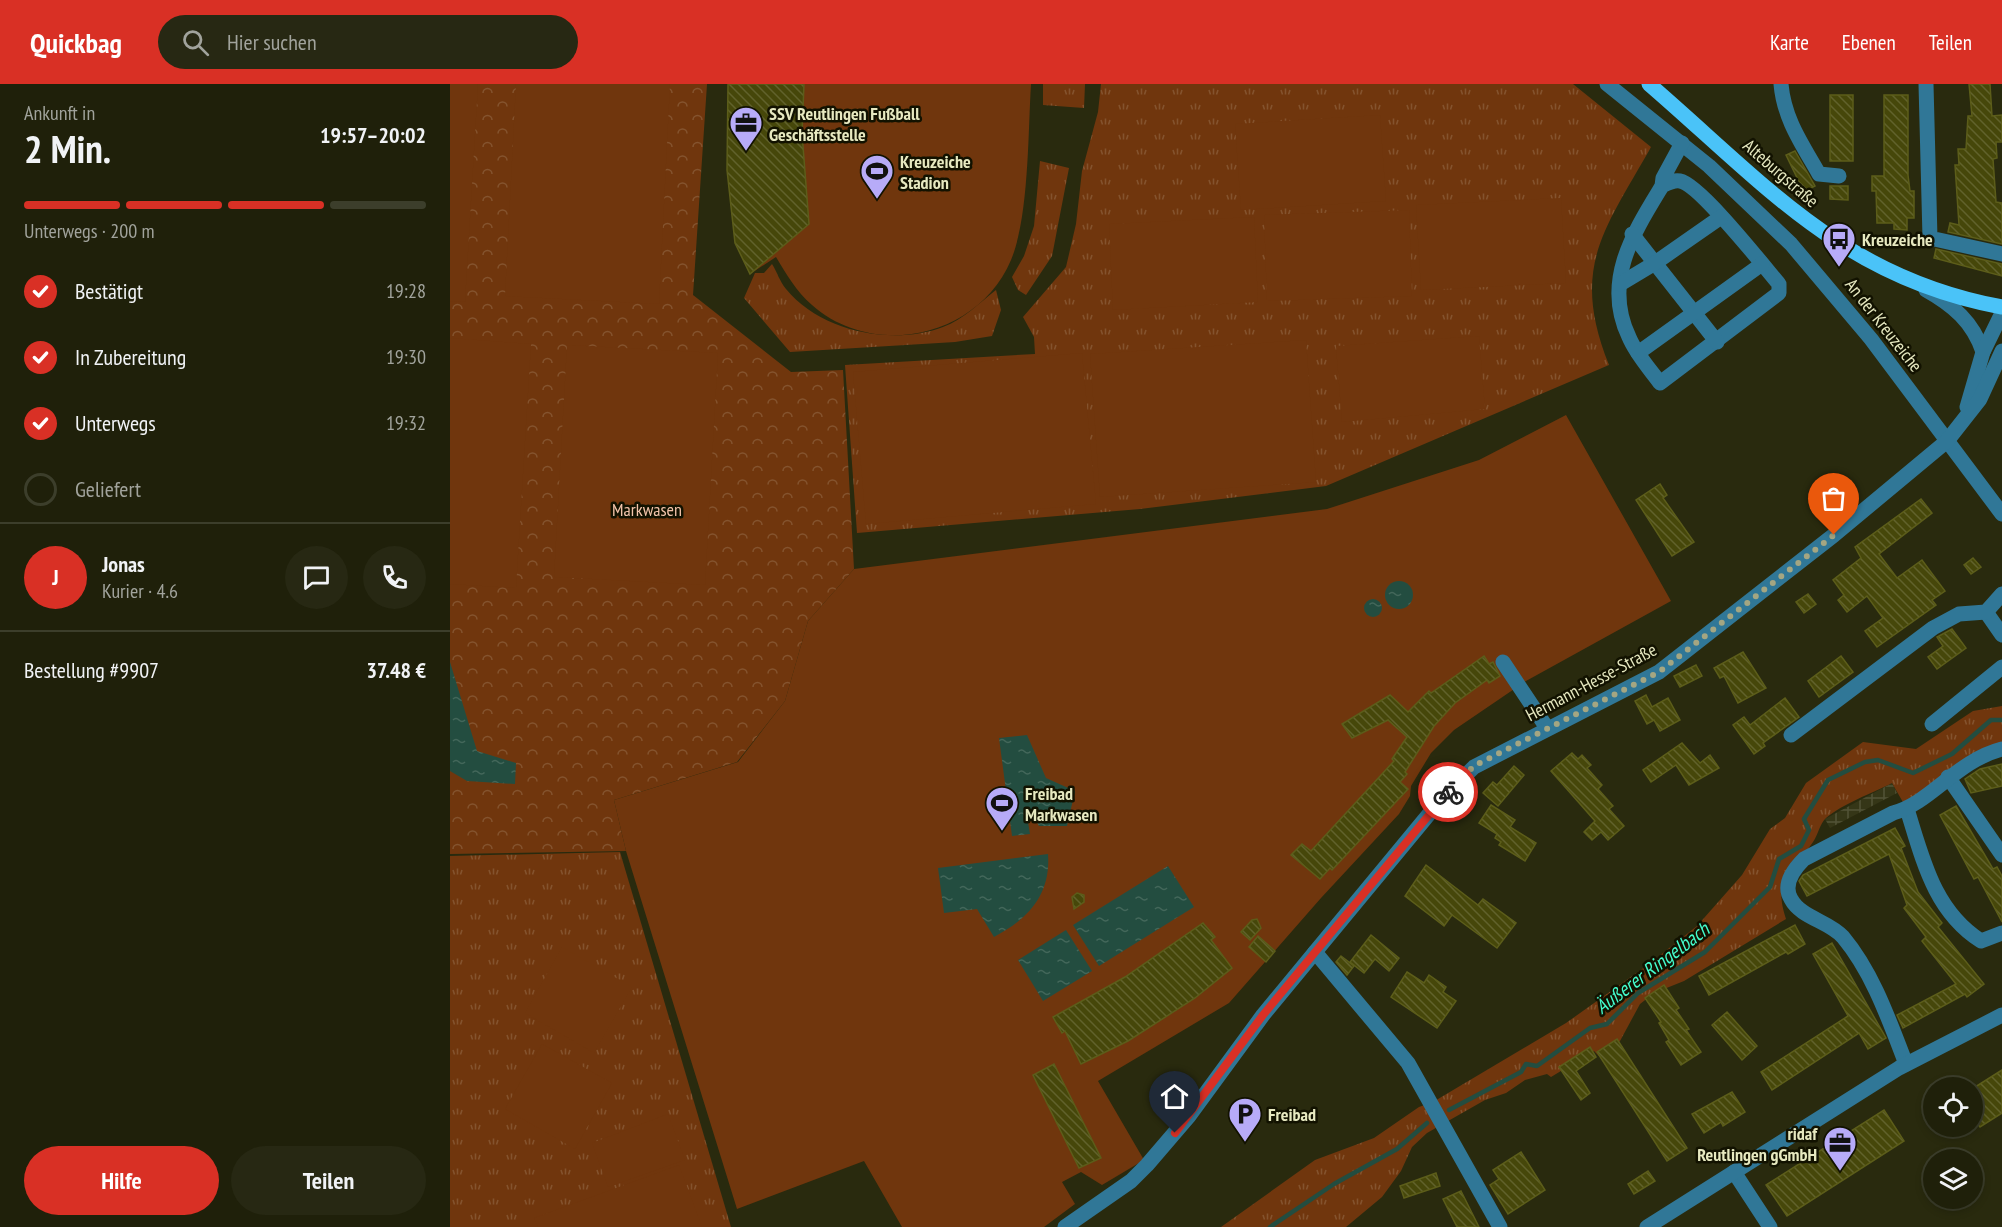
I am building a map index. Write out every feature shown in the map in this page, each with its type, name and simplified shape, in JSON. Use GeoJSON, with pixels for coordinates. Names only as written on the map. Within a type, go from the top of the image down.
{"type":"FeatureCollection","features":[{"type":"Feature","properties":{"kind":"main road","name":"Alteburgstraße"},"geometry":{"type":"LineString","coordinates":[[1649,84],[1659,89],[1807,222],[1862,258],[1915,284],[2002,307]]}},
{"type":"Feature","properties":{"kind":"street","name":"An der Kreuzeiche"},"geometry":{"type":"LineString","coordinates":[[1607,84],[1682,143],[1743,196],[1813,267],[1871,339],[2002,514]]}},
{"type":"Feature","properties":{"kind":"street"},"geometry":{"type":"LineString","coordinates":[[1780,84],[1784,110],[1790,124],[1819,174],[1839,176]]}},
{"type":"Feature","properties":{"kind":"street"},"geometry":{"type":"LineString","coordinates":[[1926,84],[1930,238],[2002,254]]}},
{"type":"Feature","properties":{"kind":"street"},"geometry":{"type":"LineString","coordinates":[[1662,186],[1673,181],[1682,181],[1721,217],[1762,264],[1779,284],[1779,293],[1717,342],[1659,383],[1628,336],[1622,313],[1620,284],[1623,256],[1632,234],[1662,186],[1663,178],[1682,143]]}},
{"type":"Feature","properties":{"kind":"street"},"geometry":{"type":"LineString","coordinates":[[1620,284],[1655,263],[1721,217]]}},
{"type":"Feature","properties":{"kind":"street"},"geometry":{"type":"LineString","coordinates":[[1632,234],[1717,342]]}},
{"type":"Feature","properties":{"kind":"street"},"geometry":{"type":"LineString","coordinates":[[1638,353],[1762,264]]}},
{"type":"Feature","properties":{"kind":"street"},"geometry":{"type":"LineString","coordinates":[[1915,284],[1964,316],[1977,335],[1983,352]]}},
{"type":"Feature","properties":{"kind":"street","name":"Hermann-Hesse-Straße"},"geometry":{"type":"LineString","coordinates":[[1962,421],[1983,352],[2002,313]]}},
{"type":"Feature","properties":{"kind":"street","name":"Hermann-Hesse-Straße"},"geometry":{"type":"LineString","coordinates":[[1065,1227],[1131,1181],[1147,1165],[1189,1116],[1263,1015],[1439,802],[1474,766],[1659,672],[1834,535],[1947,441],[1980,399],[2002,351]]}},
{"type":"Feature","properties":{"kind":"street"},"geometry":{"type":"LineString","coordinates":[[1791,735],[1933,628],[1959,614],[1986,612],[2002,594]]}},
{"type":"Feature","properties":{"kind":"street"},"geometry":{"type":"LineString","coordinates":[[1986,612],[2002,635]]}},
{"type":"Feature","properties":{"kind":"street"},"geometry":{"type":"LineString","coordinates":[[1503,662],[1547,728]]}},
{"type":"Feature","properties":{"kind":"street"},"geometry":{"type":"LineString","coordinates":[[1932,724],[2002,667]]}},
{"type":"Feature","properties":{"kind":"street"},"geometry":{"type":"LineString","coordinates":[[1906,1064],[1877,991],[1842,935],[1803,911],[1790,898],[1788,882],[1793,870],[1804,859],[1893,813],[1907,809],[1948,777],[1981,756],[2002,749]]}},
{"type":"Feature","properties":{"kind":"street"},"geometry":{"type":"LineString","coordinates":[[1948,777],[2002,855]]}},
{"type":"Feature","properties":{"kind":"street"},"geometry":{"type":"LineString","coordinates":[[1907,809],[1932,886],[1948,912],[1964,930],[1981,941],[2002,933]]}},
{"type":"Feature","properties":{"kind":"street"},"geometry":{"type":"LineString","coordinates":[[1315,952],[1408,1063],[1500,1227]]}},
{"type":"Feature","properties":{"kind":"street"},"geometry":{"type":"LineString","coordinates":[[1647,1227],[1906,1064],[2002,1015]]}},
{"type":"Feature","properties":{"kind":"street"},"geometry":{"type":"LineString","coordinates":[[1734,1172],[1770,1227]]}},
{"type":"Feature","properties":{"kind":"shaded area"},"geometry":{"type":"Polygon","coordinates":[[[1892,783],[1897,793],[1830,828],[1825,819],[1892,783]]]}},
{"type":"Feature","properties":{"kind":"green space","name":"Markwasen"},"geometry":{"type":"Polygon","coordinates":[[[450,84],[707,84],[693,295],[791,372],[843,370],[854,569],[808,621],[785,701],[737,762],[614,800],[626,851],[450,854],[450,84]]]}},
{"type":"Feature","properties":{"kind":"green space"},"geometry":{"type":"Polygon","coordinates":[[[450,84],[478,84],[465,302],[450,301],[450,84]]]}},
{"type":"Feature","properties":{"kind":"green space"},"geometry":{"type":"Polygon","coordinates":[[[516,84],[670,84],[659,304],[505,296],[516,84]]]}},
{"type":"Feature","properties":{"kind":"green space","name":"Kreuzeiche Stadion"},"geometry":{"type":"Polygon","coordinates":[[[728,84],[1031,84],[1027,174],[1021,221],[1011,260],[996,286],[975,307],[950,323],[923,332],[894,335],[865,332],[837,322],[806,300],[776,257],[750,274],[735,243],[727,170],[728,84]]]}},
{"type":"Feature","properties":{"kind":"green space"},"geometry":{"type":"Polygon","coordinates":[[[1043,84],[1085,84],[1084,108],[1043,105],[1043,84]]]}},
{"type":"Feature","properties":{"kind":"green space"},"geometry":{"type":"Polygon","coordinates":[[[1101,84],[1573,84],[1651,147],[1607,227],[1598,251],[1593,275],[1592,301],[1598,331],[1609,365],[1326,486],[1140,509],[857,533],[845,365],[1035,354],[1034,337],[1023,317],[1066,267],[1076,224],[1082,171],[1098,112],[1101,84]]]}},
{"type":"Feature","properties":{"kind":"green space"},"geometry":{"type":"Polygon","coordinates":[[[1380,115],[1386,201],[1241,210],[1235,124],[1380,115]]]}},
{"type":"Feature","properties":{"kind":"green space"},"geometry":{"type":"Polygon","coordinates":[[[1040,161],[1069,168],[1052,256],[1026,295],[1018,290],[1012,277],[1024,256],[1034,226],[1040,161]]]}},
{"type":"Feature","properties":{"kind":"green space"},"geometry":{"type":"Polygon","coordinates":[[[1561,198],[1566,283],[1421,290],[1416,205],[1561,198]]]}},
{"type":"Feature","properties":{"kind":"green space"},"geometry":{"type":"Polygon","coordinates":[[[1409,210],[1412,296],[1267,301],[1264,215],[1409,210]]]}},
{"type":"Feature","properties":{"kind":"green space"},"geometry":{"type":"Polygon","coordinates":[[[1254,217],[1258,302],[1113,310],[1109,224],[1254,217]]]}},
{"type":"Feature","properties":{"kind":"green space"},"geometry":{"type":"Polygon","coordinates":[[[772,264],[784,286],[801,304],[818,316],[859,331],[881,335],[923,333],[951,324],[996,290],[1001,310],[992,336],[955,342],[790,352],[744,298],[755,273],[764,273],[772,264]]]}},
{"type":"Feature","properties":{"kind":"green space"},"geometry":{"type":"Polygon","coordinates":[[[1479,336],[1485,409],[1342,422],[1336,346],[1479,336]]]}},
{"type":"Feature","properties":{"kind":"green space"},"geometry":{"type":"Polygon","coordinates":[[[450,338],[531,344],[516,588],[450,584],[450,338]]]}},
{"type":"Feature","properties":{"kind":"green space"},"geometry":{"type":"Polygon","coordinates":[[[1306,340],[1316,482],[1100,497],[1090,354],[1306,340]]]}},
{"type":"Feature","properties":{"kind":"green space"},"geometry":{"type":"Polygon","coordinates":[[[567,345],[718,353],[705,585],[554,577],[567,345]]]}},
{"type":"Feature","properties":{"kind":"green space"},"geometry":{"type":"Polygon","coordinates":[[[1082,353],[1096,504],[866,524],[853,372],[1082,353]]]}},
{"type":"Feature","properties":{"kind":"green space","name":"Freibad Markwasen"},"geometry":{"type":"Polygon","coordinates":[[[1566,415],[1671,601],[1526,681],[1454,730],[1431,753],[1411,786],[1410,796],[1399,814],[1321,898],[1229,1003],[1098,1081],[1144,1160],[1102,1185],[1081,1172],[1062,1182],[1075,1204],[1044,1227],[902,1227],[864,1161],[737,1209],[626,851],[614,800],[738,762],[785,701],[808,621],[854,569],[1327,509],[1479,460],[1566,415]]]}},
{"type":"Feature","properties":{"kind":"green space"},"geometry":{"type":"Polygon","coordinates":[[[2002,706],[2002,747],[1904,804],[1892,783],[1849,803],[1826,818],[1813,842],[1786,876],[1781,894],[1786,919],[1684,981],[1654,993],[1640,1004],[1620,1041],[1599,1056],[1594,1051],[1551,1077],[1547,1074],[1525,1080],[1506,1093],[1485,1100],[1427,1133],[1412,1147],[1401,1171],[1382,1197],[1346,1227],[1221,1227],[1315,1160],[1374,1138],[1419,1107],[1433,1102],[1566,1023],[1649,964],[1697,926],[1742,875],[1770,829],[1785,818],[1806,783],[1863,742],[1916,749],[1973,711],[2002,706]]]}},
{"type":"Feature","properties":{"kind":"green space"},"geometry":{"type":"Polygon","coordinates":[[[620,852],[731,1227],[450,1227],[450,856],[620,852]]]}},
{"type":"Feature","properties":{"kind":"green space"},"geometry":{"type":"Polygon","coordinates":[[[562,947],[632,987],[594,1053],[525,1013],[562,947]]]}},
{"type":"Feature","properties":{"kind":"green space"},"geometry":{"type":"Polygon","coordinates":[[[542,1044],[612,1083],[575,1149],[505,1109],[542,1044]]]}},
{"type":"Feature","properties":{"kind":"green space"},"geometry":{"type":"Polygon","coordinates":[[[668,1114],[685,1160],[608,1187],[592,1143],[668,1114]]]}},
{"type":"Feature","properties":{"kind":"green space"},"geometry":{"type":"Polygon","coordinates":[[[679,1165],[702,1227],[538,1227],[534,1218],[679,1165]]]}},
{"type":"Feature","properties":{"kind":"water"},"geometry":{"type":"Polygon","coordinates":[[[1399,581],[1409,585],[1413,595],[1409,605],[1399,609],[1389,605],[1385,595],[1389,585],[1399,581]]]}},
{"type":"Feature","properties":{"kind":"water"},"geometry":{"type":"Polygon","coordinates":[[[1373,599],[1379,602],[1382,608],[1379,614],[1373,617],[1367,614],[1364,608],[1367,602],[1373,599]]]}},
{"type":"Feature","properties":{"kind":"water"},"geometry":{"type":"Polygon","coordinates":[[[450,662],[477,751],[516,763],[515,784],[467,781],[450,771],[450,662]]]}},
{"type":"Feature","properties":{"kind":"water"},"geometry":{"type":"Polygon","coordinates":[[[1027,735],[1046,778],[1075,791],[1067,826],[1039,826],[1033,815],[1027,816],[1030,834],[1012,836],[999,738],[1027,735]]]}},
{"type":"Feature","properties":{"kind":"water"},"geometry":{"type":"Polygon","coordinates":[[[1048,854],[1046,882],[1035,904],[1027,914],[994,937],[977,909],[944,913],[938,868],[1048,854]]]}},
{"type":"Feature","properties":{"kind":"water"},"geometry":{"type":"Polygon","coordinates":[[[1168,866],[1194,907],[1099,966],[1073,925],[1168,866]]]}},
{"type":"Feature","properties":{"kind":"water"},"geometry":{"type":"Polygon","coordinates":[[[1066,930],[1092,971],[1043,1001],[1018,960],[1066,930]]]}},
{"type":"Feature","properties":{"kind":"building"},"geometry":{"type":"Polygon","coordinates":[[[728,84],[804,84],[802,133],[809,224],[750,274],[735,243],[727,170],[728,84]]]}},
{"type":"Feature","properties":{"kind":"building"},"geometry":{"type":"Polygon","coordinates":[[[1969,84],[1990,84],[1992,116],[2002,115],[2002,142],[1996,142],[1997,158],[1993,159],[1996,202],[2002,203],[2002,244],[1948,232],[1950,223],[1959,225],[1955,165],[1959,165],[1958,149],[1966,149],[1968,116],[1972,116],[1969,84]]]}},
{"type":"Feature","properties":{"kind":"building"},"geometry":{"type":"Polygon","coordinates":[[[1830,95],[1853,95],[1853,161],[1830,161],[1830,95]]]}},
{"type":"Feature","properties":{"kind":"building"},"geometry":{"type":"Polygon","coordinates":[[[1884,95],[1908,95],[1908,175],[1910,191],[1914,191],[1914,218],[1907,218],[1907,230],[1894,229],[1894,223],[1877,223],[1876,191],[1872,191],[1872,176],[1884,176],[1884,95]]]}},
{"type":"Feature","properties":{"kind":"building"},"geometry":{"type":"Polygon","coordinates":[[[1795,151],[1815,186],[1804,192],[1786,155],[1795,151]]]}},
{"type":"Feature","properties":{"kind":"building"},"geometry":{"type":"Polygon","coordinates":[[[1830,186],[1848,186],[1848,200],[1830,199],[1830,186]]]}},
{"type":"Feature","properties":{"kind":"building"},"geometry":{"type":"Polygon","coordinates":[[[1936,249],[2002,264],[2002,276],[1934,258],[1936,249]]]}},
{"type":"Feature","properties":{"kind":"building"},"geometry":{"type":"Polygon","coordinates":[[[1660,484],[1667,495],[1663,498],[1694,542],[1672,556],[1636,500],[1660,484]]]}},
{"type":"Feature","properties":{"kind":"building"},"geometry":{"type":"Polygon","coordinates":[[[1921,499],[1932,513],[1879,554],[1897,578],[1922,560],[1945,591],[1932,600],[1936,605],[1877,647],[1865,631],[1883,618],[1867,596],[1847,612],[1838,600],[1844,595],[1833,580],[1861,558],[1855,547],[1921,499]]]}},
{"type":"Feature","properties":{"kind":"building"},"geometry":{"type":"Polygon","coordinates":[[[1973,558],[1981,567],[1971,574],[1964,565],[1973,558]]]}},
{"type":"Feature","properties":{"kind":"building"},"geometry":{"type":"Polygon","coordinates":[[[1808,594],[1816,604],[1804,613],[1796,602],[1808,594]]]}},
{"type":"Feature","properties":{"kind":"building"},"geometry":{"type":"Polygon","coordinates":[[[1952,629],[1966,648],[1937,669],[1928,657],[1943,646],[1937,637],[1952,629]]]}},
{"type":"Feature","properties":{"kind":"building"},"geometry":{"type":"Polygon","coordinates":[[[1743,652],[1766,688],[1738,703],[1724,676],[1720,678],[1714,668],[1743,652]]]}},
{"type":"Feature","properties":{"kind":"building"},"geometry":{"type":"Polygon","coordinates":[[[1484,656],[1489,664],[1493,662],[1500,676],[1489,683],[1487,680],[1455,703],[1434,726],[1405,772],[1407,774],[1400,782],[1408,789],[1332,870],[1330,868],[1320,879],[1291,855],[1302,844],[1311,851],[1394,761],[1392,759],[1407,737],[1388,720],[1352,738],[1342,724],[1390,695],[1408,712],[1429,691],[1431,693],[1484,656]]]}},
{"type":"Feature","properties":{"kind":"building"},"geometry":{"type":"Polygon","coordinates":[[[1841,656],[1853,672],[1819,697],[1808,681],[1841,656]]]}},
{"type":"Feature","properties":{"kind":"building"},"geometry":{"type":"Polygon","coordinates":[[[1696,665],[1702,676],[1680,687],[1674,676],[1696,665]]]}},
{"type":"Feature","properties":{"kind":"building"},"geometry":{"type":"Polygon","coordinates":[[[1646,695],[1652,707],[1668,698],[1680,720],[1660,731],[1654,720],[1647,724],[1635,701],[1646,695]]]}},
{"type":"Feature","properties":{"kind":"building"},"geometry":{"type":"Polygon","coordinates":[[[1785,698],[1799,717],[1763,743],[1765,746],[1754,754],[1733,725],[1744,717],[1750,725],[1785,698]]]}},
{"type":"Feature","properties":{"kind":"building"},"geometry":{"type":"Polygon","coordinates":[[[1682,743],[1700,763],[1710,755],[1719,768],[1689,785],[1676,765],[1651,782],[1643,770],[1682,743]]]}},
{"type":"Feature","properties":{"kind":"building"},"geometry":{"type":"Polygon","coordinates":[[[1572,753],[1578,759],[1582,755],[1591,765],[1587,768],[1602,785],[1598,789],[1613,806],[1609,809],[1624,826],[1608,840],[1601,832],[1592,840],[1584,832],[1595,821],[1551,771],[1572,753]]]}},
{"type":"Feature","properties":{"kind":"building"},"geometry":{"type":"Polygon","coordinates":[[[2002,764],[2002,786],[1971,793],[1965,779],[1980,769],[2002,764]]]}},
{"type":"Feature","properties":{"kind":"building"},"geometry":{"type":"Polygon","coordinates":[[[1514,766],[1524,775],[1498,806],[1483,793],[1493,782],[1497,785],[1514,766]]]}},
{"type":"Feature","properties":{"kind":"building"},"geometry":{"type":"Polygon","coordinates":[[[1491,805],[1515,820],[1510,827],[1536,843],[1525,861],[1499,845],[1501,842],[1495,838],[1497,834],[1479,823],[1491,805]]]}},
{"type":"Feature","properties":{"kind":"building"},"geometry":{"type":"Polygon","coordinates":[[[1956,806],[1993,869],[1997,867],[2002,876],[2002,922],[1978,877],[1974,879],[1940,815],[1956,806]]]}},
{"type":"Feature","properties":{"kind":"building"},"geometry":{"type":"Polygon","coordinates":[[[1895,828],[1905,846],[1901,848],[1918,892],[1942,923],[1938,927],[1984,984],[1967,997],[1965,994],[1903,1028],[1897,1015],[1956,984],[1922,941],[1926,937],[1904,908],[1907,905],[1889,854],[1807,896],[1799,881],[1803,875],[1895,828]]]}},
{"type":"Feature","properties":{"kind":"building"},"geometry":{"type":"Polygon","coordinates":[[[1426,865],[1478,905],[1483,899],[1516,923],[1497,948],[1452,915],[1444,926],[1405,896],[1426,865]]]}},
{"type":"Feature","properties":{"kind":"building"},"geometry":{"type":"Polygon","coordinates":[[[1077,893],[1084,895],[1084,902],[1074,909],[1072,897],[1077,893]]]}},
{"type":"Feature","properties":{"kind":"building"},"geometry":{"type":"Polygon","coordinates":[[[1257,919],[1261,928],[1250,940],[1241,932],[1252,920],[1257,919]]]}},
{"type":"Feature","properties":{"kind":"building"},"geometry":{"type":"Polygon","coordinates":[[[1203,923],[1215,937],[1211,940],[1232,968],[1195,998],[1128,1041],[1081,1064],[1065,1031],[1062,1033],[1053,1017],[1125,977],[1203,923]]]}},
{"type":"Feature","properties":{"kind":"building"},"geometry":{"type":"Polygon","coordinates":[[[1795,925],[1805,944],[1788,954],[1786,952],[1709,995],[1699,976],[1795,925]]]}},
{"type":"Feature","properties":{"kind":"building"},"geometry":{"type":"Polygon","coordinates":[[[1371,935],[1399,958],[1389,971],[1375,959],[1364,973],[1350,962],[1371,935]]]}},
{"type":"Feature","properties":{"kind":"building"},"geometry":{"type":"Polygon","coordinates":[[[1258,936],[1275,951],[1266,962],[1249,947],[1258,936]]]}},
{"type":"Feature","properties":{"kind":"building"},"geometry":{"type":"Polygon","coordinates":[[[1832,943],[1886,1038],[1868,1049],[1859,1033],[1772,1090],[1761,1072],[1848,1016],[1813,954],[1832,943]]]}},
{"type":"Feature","properties":{"kind":"building"},"geometry":{"type":"Polygon","coordinates":[[[1341,956],[1354,966],[1347,975],[1336,962],[1341,956]]]}},
{"type":"Feature","properties":{"kind":"building"},"geometry":{"type":"Polygon","coordinates":[[[1407,972],[1424,983],[1429,975],[1446,987],[1443,992],[1456,1001],[1437,1028],[1391,997],[1407,972]]]}},
{"type":"Feature","properties":{"kind":"building"},"geometry":{"type":"Polygon","coordinates":[[[1664,985],[1679,1008],[1676,1010],[1689,1029],[1686,1030],[1701,1052],[1681,1065],[1666,1042],[1669,1040],[1659,1023],[1661,1022],[1645,998],[1664,985]]]}},
{"type":"Feature","properties":{"kind":"building"},"geometry":{"type":"Polygon","coordinates":[[[1727,1012],[1757,1046],[1742,1060],[1712,1025],[1727,1012]]]}},
{"type":"Feature","properties":{"kind":"building"},"geometry":{"type":"Polygon","coordinates":[[[1617,1039],[1687,1148],[1667,1161],[1597,1052],[1617,1039]]]}},
{"type":"Feature","properties":{"kind":"building"},"geometry":{"type":"Polygon","coordinates":[[[1590,1047],[1596,1057],[1576,1071],[1590,1093],[1581,1100],[1559,1067],[1590,1047]]]}},
{"type":"Feature","properties":{"kind":"building"},"geometry":{"type":"Polygon","coordinates":[[[1054,1064],[1101,1158],[1079,1168],[1033,1075],[1054,1064]]]}},
{"type":"Feature","properties":{"kind":"building"},"geometry":{"type":"Polygon","coordinates":[[[2002,1070],[2002,1113],[1983,1125],[1983,1082],[2002,1070]]]}},
{"type":"Feature","properties":{"kind":"building"},"geometry":{"type":"Polygon","coordinates":[[[1732,1092],[1745,1112],[1723,1126],[1721,1122],[1704,1133],[1692,1114],[1732,1092]]]}},
{"type":"Feature","properties":{"kind":"building"},"geometry":{"type":"Polygon","coordinates":[[[1884,1110],[1904,1141],[1787,1216],[1766,1185],[1884,1110]]]}},
{"type":"Feature","properties":{"kind":"building"},"geometry":{"type":"Polygon","coordinates":[[[1521,1152],[1545,1190],[1508,1214],[1490,1185],[1499,1179],[1493,1170],[1521,1152]]]}},
{"type":"Feature","properties":{"kind":"building"},"geometry":{"type":"Polygon","coordinates":[[[1648,1171],[1655,1181],[1634,1194],[1628,1184],[1648,1171]]]}},
{"type":"Feature","properties":{"kind":"building"},"geometry":{"type":"Polygon","coordinates":[[[1436,1173],[1440,1186],[1404,1198],[1400,1186],[1436,1173]]]}},
{"type":"Feature","properties":{"kind":"building"},"geometry":{"type":"Polygon","coordinates":[[[1461,1191],[1479,1227],[1457,1227],[1443,1199],[1461,1191]]]}},
{"type":"Feature","properties":{"kind":"waterway","name":"Äußerer Ringelbach"},"geometry":{"type":"LineString","coordinates":[[1449,1110],[1521,1072],[1526,1064],[1537,1066],[1590,1028],[1607,1024],[1638,993],[1705,952],[1770,887],[1779,859],[1801,846],[1809,830],[1804,819],[1828,780],[1865,762],[1878,760],[1913,773],[1952,754],[1991,720],[2002,720]]}},
{"type":"Feature","properties":{"kind":"waterway","name":"Äußerer Ringelbach"},"geometry":{"type":"LineString","coordinates":[[1270,1227],[1334,1184],[1397,1149],[1427,1123]]}},
{"type":"Feature","properties":{"kind":"way so far"},"geometry":{"type":"LineString","coordinates":[[1448,792],[1474,766],[1659,672],[1834,535]]}},
{"type":"Feature","properties":{"kind":"place","name":"SSV Reutlingen Fußball Geschäftsstelle"},"geometry":{"type":"Point","coordinates":[746,152]}},
{"type":"Feature","properties":{"kind":"place","name":"Kreuzeiche Stadion"},"geometry":{"type":"Point","coordinates":[877,200]}},
{"type":"Feature","properties":{"kind":"place","name":"Kreuzeiche"},"geometry":{"type":"Point","coordinates":[1839,268]}},
{"type":"Feature","properties":{"kind":"place","name":"Freibad Markwasen"},"geometry":{"type":"Point","coordinates":[1002,832]}},
{"type":"Feature","properties":{"kind":"place","name":"Freibad"},"geometry":{"type":"Point","coordinates":[1245,1143]}},
{"type":"Feature","properties":{"kind":"place","name":"ridaf Reutlingen gGmbH"},"geometry":{"type":"Point","coordinates":[1840,1172]}},
{"type":"Feature","properties":{"kind":"route"},"geometry":{"type":"LineString","coordinates":[[1175,1133],[1263,1015],[1448,792]]}}]}
